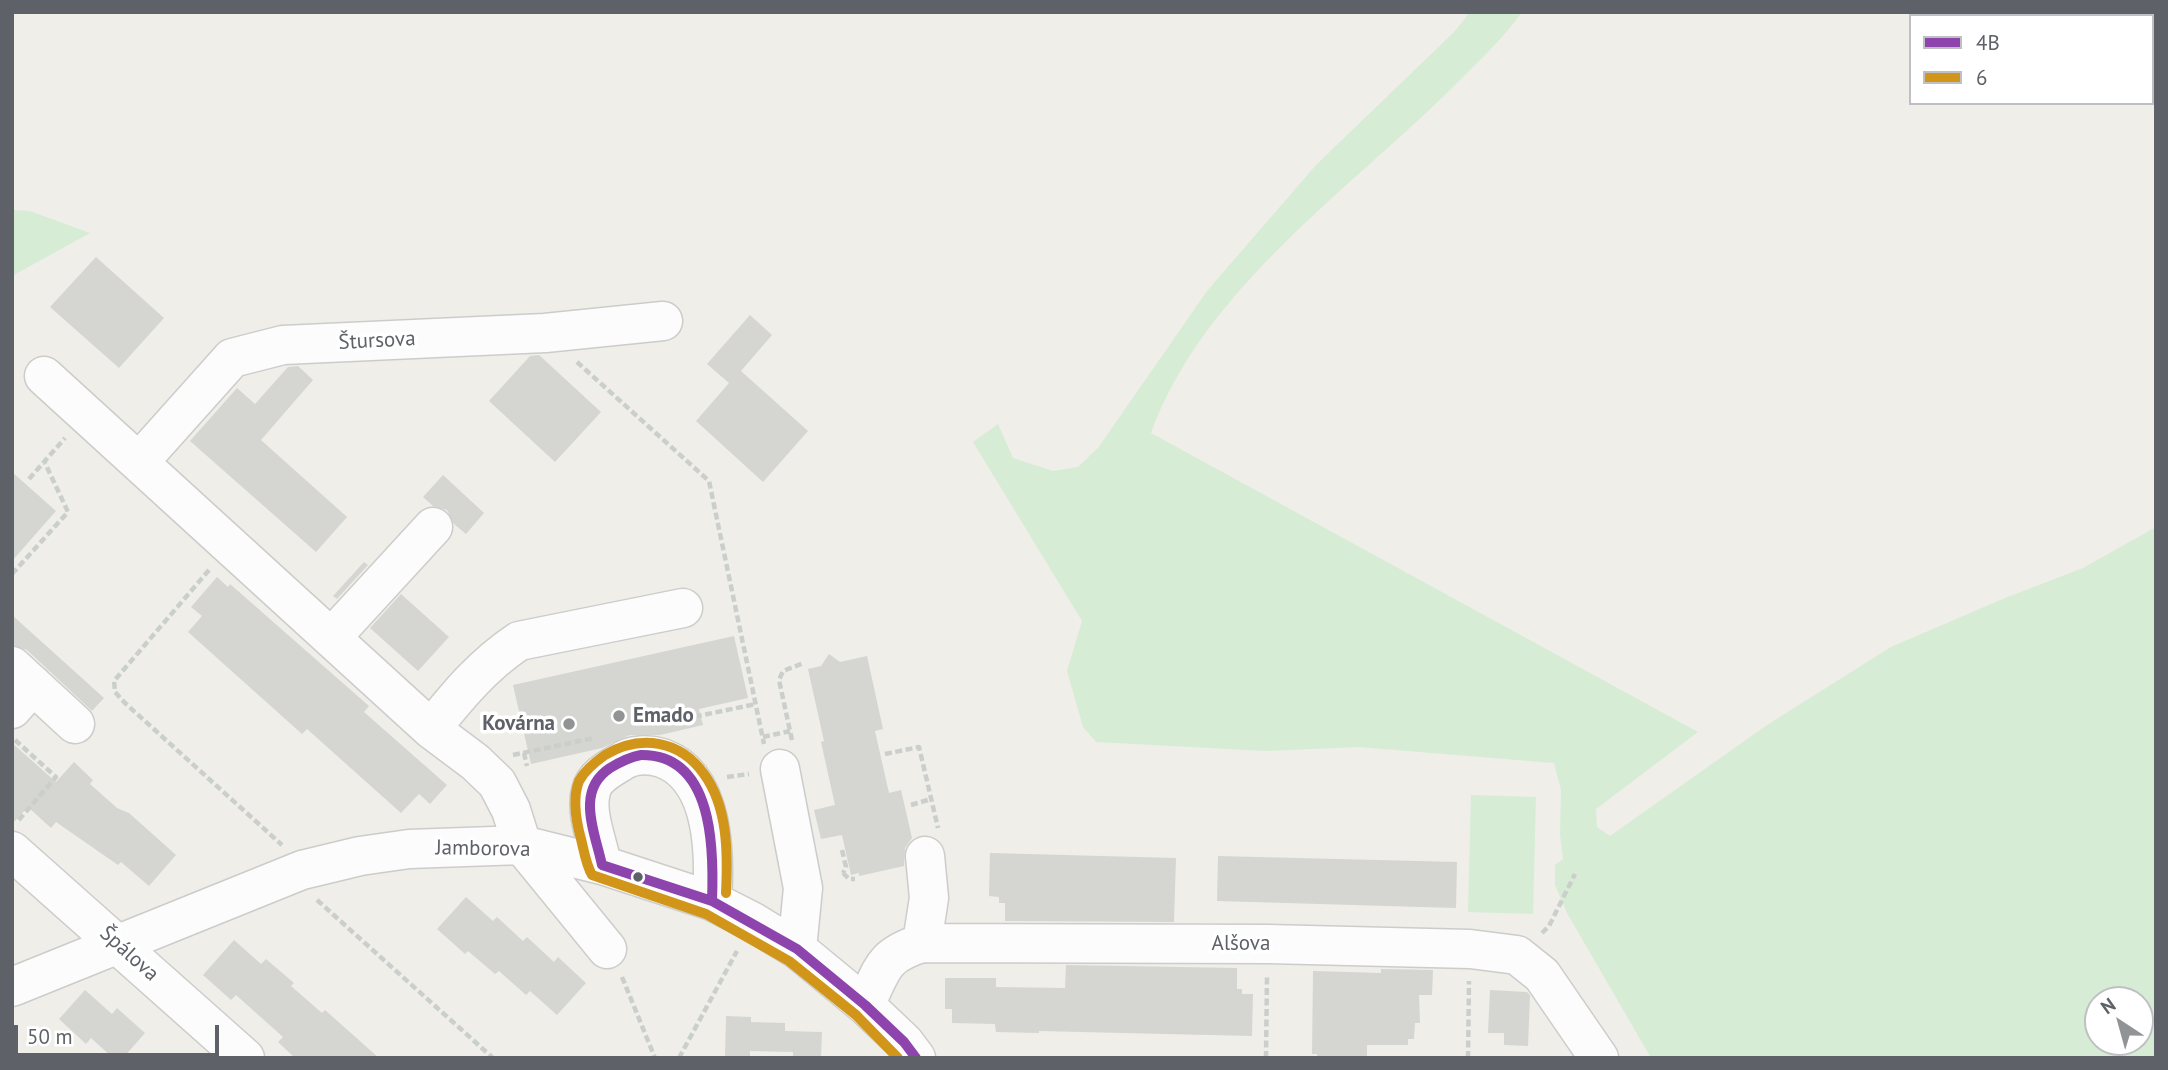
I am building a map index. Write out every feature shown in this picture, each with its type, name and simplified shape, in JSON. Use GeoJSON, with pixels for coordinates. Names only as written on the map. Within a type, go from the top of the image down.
{"type":"FeatureCollection","features":[{"type":"Feature","properties":{"kind":"street","name":"Štursova"},"geometry":{"type":"LineString","coordinates":[[139,462],[232,358],[283,345],[545,333],[663,321]]}},
{"type":"Feature","properties":{"kind":"street"},"geometry":{"type":"LineString","coordinates":[[44,376],[431,729],[475,762],[497,783],[511,810],[522,845],[607,948]]}},
{"type":"Feature","properties":{"kind":"street"},"geometry":{"type":"LineString","coordinates":[[331,638],[433,527]]}},
{"type":"Feature","properties":{"kind":"street"},"geometry":{"type":"LineString","coordinates":[[431,729],[465,686],[496,657],[519,641],[683,608]]}},
{"type":"Feature","properties":{"kind":"street"},"geometry":{"type":"LineString","coordinates":[[19,686],[75,724]]}},
{"type":"Feature","properties":{"kind":"street"},"geometry":{"type":"LineString","coordinates":[[603,865],[589,809],[591,789],[602,774],[626,758],[651,755],[674,763],[693,783],[703,803],[715,862],[712,901]]}},
{"type":"Feature","properties":{"kind":"street"},"geometry":{"type":"LineString","coordinates":[[768,771],[803,888],[797,949]]}},
{"type":"Feature","properties":{"kind":"street","name":"Jamborova"},"geometry":{"type":"LineString","coordinates":[[12,987],[117,944],[293,858],[360,856],[409,849],[522,845],[603,865],[712,901],[797,949],[865,1005],[904,1042],[916,1058]]}},
{"type":"Feature","properties":{"kind":"street","name":"Špálova"},"geometry":{"type":"LineString","coordinates":[[12,851],[245,1058]]}},
{"type":"Feature","properties":{"kind":"street"},"geometry":{"type":"LineString","coordinates":[[922,943],[929,898],[925,856]]}},
{"type":"Feature","properties":{"kind":"street","name":"Alšova"},"geometry":{"type":"LineString","coordinates":[[865,1005],[884,964],[898,951],[922,943],[1268,944],[1470,949],[1517,955]]}},
{"type":"Feature","properties":{"kind":"street"},"geometry":{"type":"LineString","coordinates":[[1517,955],[1542,975],[1599,1058]]}},
{"type":"Feature","properties":{"kind":"path"},"geometry":{"type":"LineString","coordinates":[[545,333],[709,481],[763,737],[790,731],[779,680],[783,671],[804,663]]}},
{"type":"Feature","properties":{"kind":"path"},"geometry":{"type":"LineString","coordinates":[[12,574],[68,512],[45,463],[29,479]]}},
{"type":"Feature","properties":{"kind":"path"},"geometry":{"type":"LineString","coordinates":[[230,545],[114,681],[115,692],[293,858],[307,891],[493,1058]]}},
{"type":"Feature","properties":{"kind":"path"},"geometry":{"type":"LineString","coordinates":[[12,737],[56,777],[12,828]]}},
{"type":"Feature","properties":{"kind":"path"},"geometry":{"type":"LineString","coordinates":[[885,754],[919,747],[931,799],[911,805]]}},
{"type":"Feature","properties":{"kind":"path"},"geometry":{"type":"LineString","coordinates":[[524,753],[527,766]]}},
{"type":"Feature","properties":{"kind":"path"},"geometry":{"type":"LineString","coordinates":[[693,783],[768,771]]}},
{"type":"Feature","properties":{"kind":"path"},"geometry":{"type":"LineString","coordinates":[[842,850],[846,867],[843,873],[849,879],[855,879]]}},
{"type":"Feature","properties":{"kind":"path"},"geometry":{"type":"LineString","coordinates":[[1517,955],[1549,926],[1575,874]]}},
{"type":"Feature","properties":{"kind":"path"},"geometry":{"type":"LineString","coordinates":[[1266,1058],[1268,944]]}},
{"type":"Feature","properties":{"kind":"path"},"geometry":{"type":"LineString","coordinates":[[679,1058],[740,945]]}},
{"type":"Feature","properties":{"kind":"path"},"geometry":{"type":"LineString","coordinates":[[607,948],[613,955],[655,1058]]}},
{"type":"Feature","properties":{"kind":"path"},"geometry":{"type":"LineString","coordinates":[[1468,1058],[1470,949]]}},
{"type":"Feature","properties":{"kind":"green space"},"geometry":{"type":"Polygon","coordinates":[[[1470,12],[1522,12],[1498,42],[1453,87],[1325,204],[1242,288],[1206,333],[1175,381],[1151,433],[1698,732],[1596,809],[1597,827],[1610,836],[1767,725],[1891,647],[2083,568],[2156,527],[2156,1058],[1651,1058],[1567,913],[1555,885],[1555,865],[1563,859],[1560,834],[1561,790],[1554,763],[1358,747],[1266,751],[1096,742],[1083,727],[1067,671],[1082,621],[973,442],[998,424],[1013,458],[1053,471],[1078,467],[1098,448],[1207,291],[1316,165],[1454,32],[1470,12]]]}},
{"type":"Feature","properties":{"kind":"green space"},"geometry":{"type":"Polygon","coordinates":[[[12,210],[30,211],[90,233],[12,276],[12,210]]]}},
{"type":"Feature","properties":{"kind":"green space"},"geometry":{"type":"Polygon","coordinates":[[[1471,795],[1536,797],[1533,914],[1468,912],[1471,795]]]}},
{"type":"Feature","properties":{"kind":"building"},"geometry":{"type":"Polygon","coordinates":[[[96,257],[164,318],[119,368],[50,307],[96,257]]]}},
{"type":"Feature","properties":{"kind":"building"},"geometry":{"type":"Polygon","coordinates":[[[750,315],[772,335],[741,371],[808,431],[763,482],[696,421],[729,383],[707,364],[750,315]]]}},
{"type":"Feature","properties":{"kind":"building"},"geometry":{"type":"Polygon","coordinates":[[[539,355],[601,412],[555,462],[489,401],[530,356],[539,355]]]}},
{"type":"Feature","properties":{"kind":"building"},"geometry":{"type":"Polygon","coordinates":[[[298,366],[313,380],[261,440],[347,517],[316,552],[190,441],[237,388],[255,404],[288,367],[298,366]]]}},
{"type":"Feature","properties":{"kind":"building"},"geometry":{"type":"Polygon","coordinates":[[[12,472],[56,511],[12,561],[12,472]]]}},
{"type":"Feature","properties":{"kind":"building"},"geometry":{"type":"Polygon","coordinates":[[[443,475],[484,513],[466,534],[454,524],[447,510],[433,506],[423,497],[443,475]]]}},
{"type":"Feature","properties":{"kind":"building"},"geometry":{"type":"Polygon","coordinates":[[[364,562],[368,565],[337,599],[333,596],[364,562]]]}},
{"type":"Feature","properties":{"kind":"building"},"geometry":{"type":"Polygon","coordinates":[[[217,577],[228,587],[230,584],[369,706],[364,712],[447,785],[430,804],[419,794],[401,813],[307,729],[302,734],[188,632],[202,616],[191,607],[217,577]]]}},
{"type":"Feature","properties":{"kind":"building"},"geometry":{"type":"Polygon","coordinates":[[[401,594],[449,637],[418,671],[370,628],[401,594]]]}},
{"type":"Feature","properties":{"kind":"building"},"geometry":{"type":"Polygon","coordinates":[[[12,615],[104,698],[92,711],[27,650],[12,645],[12,615]]]}},
{"type":"Feature","properties":{"kind":"building"},"geometry":{"type":"Polygon","coordinates":[[[734,636],[748,698],[699,709],[703,725],[660,735],[630,735],[602,748],[531,764],[513,685],[734,636]]]}},
{"type":"Feature","properties":{"kind":"building"},"geometry":{"type":"Polygon","coordinates":[[[829,654],[840,662],[867,656],[883,729],[875,731],[889,793],[901,790],[912,838],[905,848],[904,866],[859,876],[859,873],[851,875],[842,835],[821,839],[814,810],[835,805],[808,669],[821,666],[829,654]]]}},
{"type":"Feature","properties":{"kind":"building"},"geometry":{"type":"Polygon","coordinates":[[[12,743],[56,782],[74,762],[93,780],[90,784],[117,808],[129,813],[176,855],[149,886],[121,862],[118,865],[56,822],[51,828],[28,807],[12,824],[12,743]]]}},
{"type":"Feature","properties":{"kind":"building"},"geometry":{"type":"Polygon","coordinates":[[[990,853],[1176,858],[1174,922],[1005,921],[1005,903],[999,903],[999,897],[989,896],[990,853]]]}},
{"type":"Feature","properties":{"kind":"building"},"geometry":{"type":"Polygon","coordinates":[[[1218,856],[1457,862],[1456,908],[1217,901],[1218,856]]]}},
{"type":"Feature","properties":{"kind":"building"},"geometry":{"type":"Polygon","coordinates":[[[466,897],[493,921],[497,917],[523,941],[527,937],[554,962],[558,957],[586,983],[557,1015],[530,991],[526,995],[499,971],[495,974],[468,951],[465,954],[437,929],[466,897]]]}},
{"type":"Feature","properties":{"kind":"building"},"geometry":{"type":"Polygon","coordinates":[[[234,940],[261,964],[266,959],[294,983],[291,986],[322,1013],[325,1010],[379,1058],[295,1058],[278,1042],[283,1037],[236,995],[231,1000],[203,975],[234,940]]]}},
{"type":"Feature","properties":{"kind":"building"},"geometry":{"type":"Polygon","coordinates":[[[1066,965],[1237,968],[1237,989],[1242,989],[1242,994],[1253,994],[1252,1036],[996,1032],[995,1024],[952,1023],[952,1009],[945,1009],[945,978],[996,978],[996,987],[1065,988],[1066,965]]]}},
{"type":"Feature","properties":{"kind":"building"},"geometry":{"type":"Polygon","coordinates":[[[1381,969],[1433,970],[1432,995],[1419,995],[1420,1023],[1415,1023],[1414,1039],[1408,1039],[1408,1045],[1367,1045],[1367,1058],[1317,1058],[1317,1054],[1312,1054],[1313,971],[1381,973],[1381,969]]]}},
{"type":"Feature","properties":{"kind":"building"},"geometry":{"type":"Polygon","coordinates":[[[85,990],[112,1014],[117,1008],[145,1033],[123,1058],[113,1058],[91,1038],[86,1044],[59,1019],[85,990]]]}},
{"type":"Feature","properties":{"kind":"building"},"geometry":{"type":"Polygon","coordinates":[[[1490,990],[1527,992],[1530,995],[1528,1046],[1504,1045],[1504,1033],[1488,1033],[1490,990]]]}},
{"type":"Feature","properties":{"kind":"building"},"geometry":{"type":"Polygon","coordinates":[[[726,1016],[751,1017],[751,1022],[785,1023],[785,1031],[822,1032],[821,1058],[793,1058],[793,1052],[750,1051],[750,1058],[725,1058],[726,1016]]]}},
{"type":"Feature","properties":{"kind":"transit line","name":"6"},"geometry":{"type":"LineString","coordinates":[[726,893],[727,863],[722,816],[712,787],[694,763],[683,754],[659,744],[632,744],[605,755],[584,773],[577,788],[576,810],[585,858],[592,875],[706,914],[789,961],[856,1015],[898,1058]]}},
{"type":"Feature","properties":{"kind":"transit line","name":"4B"},"geometry":{"type":"LineString","coordinates":[[641,755],[665,759],[683,770],[696,787],[705,808],[710,832],[712,901],[602,865],[590,813],[593,788],[599,777],[610,768],[641,755]]}},
{"type":"Feature","properties":{"kind":"transit line","name":"4B"},"geometry":{"type":"LineString","coordinates":[[712,901],[797,949],[865,1005],[904,1042],[916,1058]]}},
{"type":"Feature","properties":{"kind":"place","name":"Emado"},"geometry":{"type":"Point","coordinates":[619,716]}},
{"type":"Feature","properties":{"kind":"place","name":"Kovárna"},"geometry":{"type":"Point","coordinates":[569,724]}}]}
